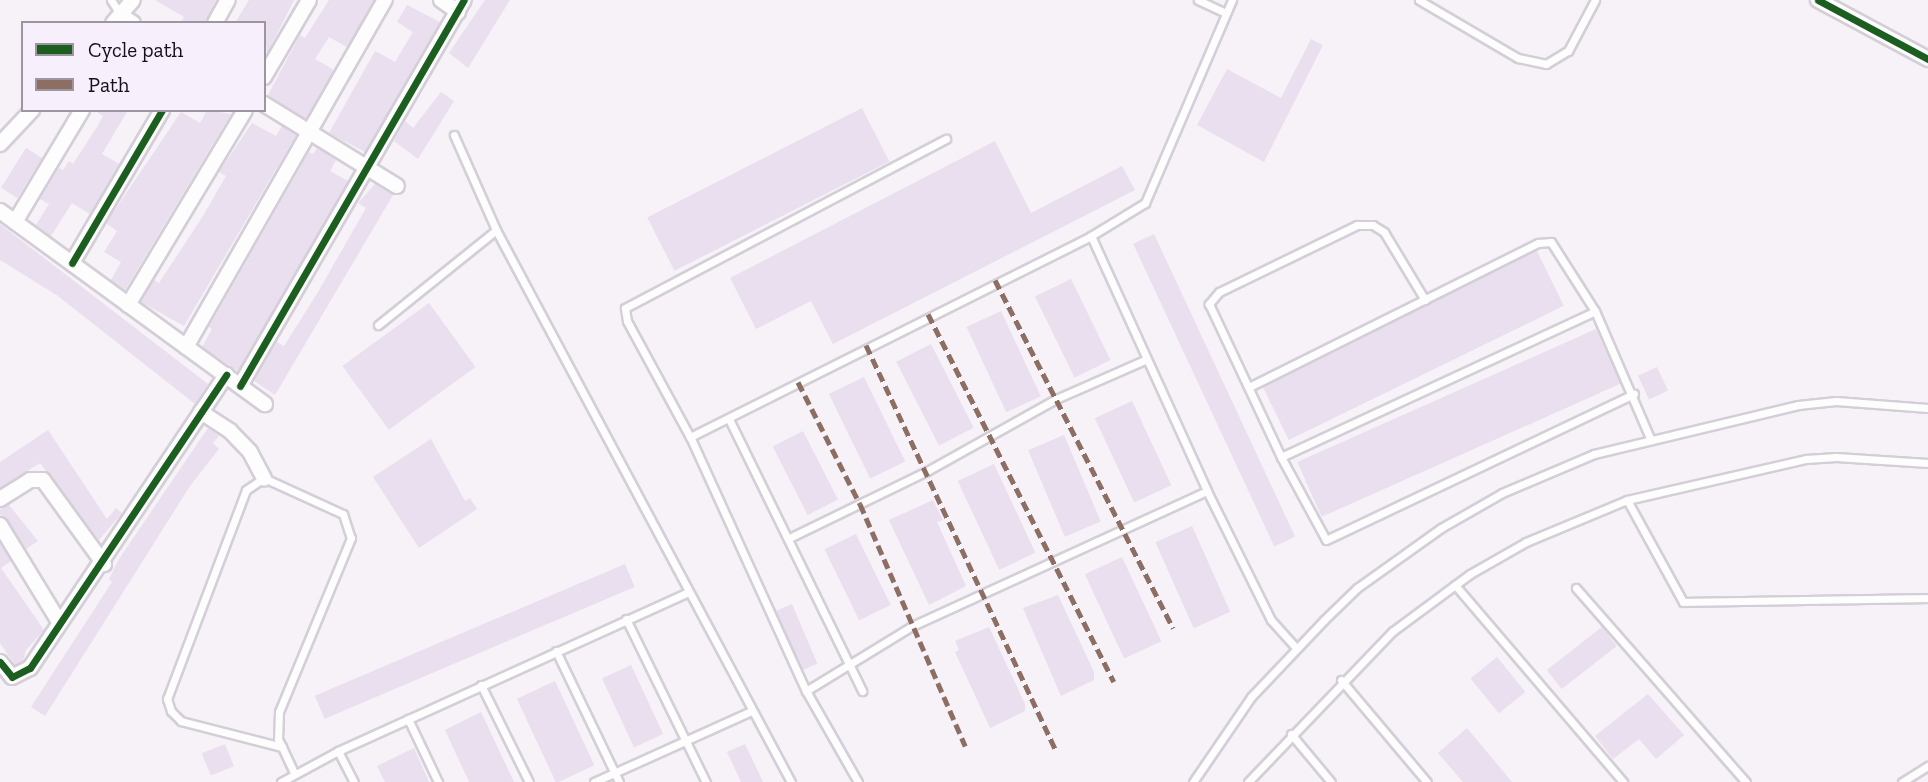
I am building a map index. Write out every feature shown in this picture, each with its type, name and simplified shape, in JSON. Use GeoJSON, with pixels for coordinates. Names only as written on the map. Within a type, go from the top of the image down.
{"type":"FeatureCollection","features":[{"type":"Feature","properties":{"kind":"street"},"geometry":{"type":"LineString","coordinates":[[116,19],[133,0]]}},
{"type":"Feature","properties":{"kind":"street"},"geometry":{"type":"LineString","coordinates":[[216,21],[228,0]]}},
{"type":"Feature","properties":{"kind":"street"},"geometry":{"type":"LineString","coordinates":[[266,74],[309,0]]}},
{"type":"Feature","properties":{"kind":"street"},"geometry":{"type":"LineString","coordinates":[[187,347],[385,0]]}},
{"type":"Feature","properties":{"kind":"street"},"geometry":{"type":"LineString","coordinates":[[240,386],[461,6],[441,0]]}},
{"type":"Feature","properties":{"kind":"street"},"geometry":{"type":"LineString","coordinates":[[1818,0],[1928,60]]}},
{"type":"Feature","properties":{"kind":"street"},"geometry":{"type":"LineString","coordinates":[[266,105],[397,186]]}},
{"type":"Feature","properties":{"kind":"street"},"geometry":{"type":"LineString","coordinates":[[0,144],[30,112]]}},
{"type":"Feature","properties":{"kind":"street"},"geometry":{"type":"LineString","coordinates":[[15,222],[81,112]]}},
{"type":"Feature","properties":{"kind":"street"},"geometry":{"type":"LineString","coordinates":[[72,264],[161,112]]}},
{"type":"Feature","properties":{"kind":"street"},"geometry":{"type":"LineString","coordinates":[[128,305],[244,112]]}},
{"type":"Feature","properties":{"kind":"street"},"geometry":{"type":"LineString","coordinates":[[0,211],[265,404]]}},
{"type":"Feature","properties":{"kind":"street"},"geometry":{"type":"LineString","coordinates":[[0,662],[12,677],[24,675],[58,621],[104,564],[226,375]]}},
{"type":"Feature","properties":{"kind":"street"},"geometry":{"type":"LineString","coordinates":[[201,412],[237,438],[264,478]]}},
{"type":"Feature","properties":{"kind":"street"},"geometry":{"type":"LineString","coordinates":[[0,499],[30,480],[43,480],[104,564]]}},
{"type":"Feature","properties":{"kind":"street"},"geometry":{"type":"LineString","coordinates":[[0,525],[58,621]]}},
{"type":"Feature","properties":{"kind":"lane"},"geometry":{"type":"LineString","coordinates":[[111,0],[116,19]]}},
{"type":"Feature","properties":{"kind":"lane"},"geometry":{"type":"LineString","coordinates":[[1198,0],[1226,13]]}},
{"type":"Feature","properties":{"kind":"lane"},"geometry":{"type":"LineString","coordinates":[[690,437],[729,419],[866,345],[1091,236],[1145,203],[1232,0]]}},
{"type":"Feature","properties":{"kind":"lane"},"geometry":{"type":"LineString","coordinates":[[1419,0],[1518,58],[1546,64],[1568,51],[1595,0]]}},
{"type":"Feature","properties":{"kind":"lane"},"geometry":{"type":"LineString","coordinates":[[454,135],[496,230],[632,479],[686,593],[791,782]]}},
{"type":"Feature","properties":{"kind":"lane"},"geometry":{"type":"LineString","coordinates":[[858,782],[806,691],[690,437],[627,320],[629,303],[946,139]]}},
{"type":"Feature","properties":{"kind":"lane"},"geometry":{"type":"LineString","coordinates":[[1425,299],[1384,232],[1373,225],[1357,225],[1213,296],[1210,310],[1250,387],[1281,457],[1318,532],[1332,540],[1634,394]]}},
{"type":"Feature","properties":{"kind":"lane"},"geometry":{"type":"LineString","coordinates":[[378,325],[496,230]]}},
{"type":"Feature","properties":{"kind":"lane"},"geometry":{"type":"LineString","coordinates":[[1091,236],[1207,491],[1271,620],[1296,648]]}},
{"type":"Feature","properties":{"kind":"lane"},"geometry":{"type":"LineString","coordinates":[[1250,387],[1544,242],[1557,246],[1595,311],[1634,394],[1650,438]]}},
{"type":"Feature","properties":{"kind":"lane"},"geometry":{"type":"LineString","coordinates":[[1281,457],[1595,311]]}},
{"type":"Feature","properties":{"kind":"lane"},"geometry":{"type":"LineString","coordinates":[[789,538],[927,471],[1056,399],[1147,359]]}},
{"type":"Feature","properties":{"kind":"lane"},"geometry":{"type":"LineString","coordinates":[[1193,782],[1251,696],[1357,588],[1440,528],[1550,472],[1650,438],[1798,405],[1836,401],[1928,408]]}},
{"type":"Feature","properties":{"kind":"lane"},"geometry":{"type":"LineString","coordinates":[[729,419],[862,691]]}},
{"type":"Feature","properties":{"kind":"lane"},"geometry":{"type":"LineString","coordinates":[[1248,782],[1341,680],[1392,631],[1455,585],[1526,542],[1628,500],[1806,459],[1836,457],[1928,463]]}},
{"type":"Feature","properties":{"kind":"lane"},"geometry":{"type":"LineString","coordinates":[[282,747],[181,721],[170,711],[167,699],[246,490],[264,478],[343,514],[351,538],[275,726],[294,773]]}},
{"type":"Feature","properties":{"kind":"lane"},"geometry":{"type":"LineString","coordinates":[[806,691],[846,663],[912,626],[1207,491]]}},
{"type":"Feature","properties":{"kind":"lane"},"geometry":{"type":"LineString","coordinates":[[1628,500],[1674,592],[1683,602],[1696,605],[1928,598]]}},
{"type":"Feature","properties":{"kind":"lane"},"geometry":{"type":"LineString","coordinates":[[1455,585],[1623,782]]}},
{"type":"Feature","properties":{"kind":"lane"},"geometry":{"type":"LineString","coordinates":[[1576,588],[1746,782]]}},
{"type":"Feature","properties":{"kind":"lane"},"geometry":{"type":"LineString","coordinates":[[281,782],[338,751],[686,593]]}},
{"type":"Feature","properties":{"kind":"lane"},"geometry":{"type":"LineString","coordinates":[[626,619],[683,740],[706,782]]}},
{"type":"Feature","properties":{"kind":"lane"},"geometry":{"type":"LineString","coordinates":[[556,651],[619,782]]}},
{"type":"Feature","properties":{"kind":"lane"},"geometry":{"type":"LineString","coordinates":[[1341,680],[1427,782]]}},
{"type":"Feature","properties":{"kind":"lane"},"geometry":{"type":"LineString","coordinates":[[481,685],[530,782]]}},
{"type":"Feature","properties":{"kind":"lane"},"geometry":{"type":"LineString","coordinates":[[594,782],[751,711]]}},
{"type":"Feature","properties":{"kind":"lane"},"geometry":{"type":"LineString","coordinates":[[408,719],[438,782]]}},
{"type":"Feature","properties":{"kind":"lane"},"geometry":{"type":"LineString","coordinates":[[1291,734],[1331,782]]}},
{"type":"Feature","properties":{"kind":"lane"},"geometry":{"type":"LineString","coordinates":[[338,751],[354,782]]}},
{"type":"Feature","properties":{"kind":"lane"},"geometry":{"type":"LineString","coordinates":[[1902,782],[1928,766]]}},
{"type":"Feature","properties":{"kind":"building"},"geometry":{"type":"Polygon","coordinates":[[[155,0],[216,0],[206,21],[182,21],[184,17],[155,0]]]}},
{"type":"Feature","properties":{"kind":"building"},"geometry":{"type":"Polygon","coordinates":[[[249,0],[294,0],[267,54],[266,21],[236,21],[249,0]]]}},
{"type":"Feature","properties":{"kind":"building"},"geometry":{"type":"Polygon","coordinates":[[[329,0],[374,0],[347,47],[329,37],[315,59],[334,70],[306,119],[268,95],[300,35],[305,38],[329,0]]]}},
{"type":"Feature","properties":{"kind":"building"},"geometry":{"type":"Polygon","coordinates":[[[485,0],[510,0],[468,68],[449,53],[485,0]]]}},
{"type":"Feature","properties":{"kind":"building"},"geometry":{"type":"Polygon","coordinates":[[[407,5],[440,22],[365,152],[329,133],[375,51],[395,62],[413,32],[397,22],[407,5]]]}},
{"type":"Feature","properties":{"kind":"building"},"geometry":{"type":"Polygon","coordinates":[[[1311,39],[1323,45],[1264,162],[1197,125],[1227,69],[1281,98],[1311,39]]]}},
{"type":"Feature","properties":{"kind":"building"},"geometry":{"type":"Polygon","coordinates":[[[441,92],[454,101],[418,159],[394,141],[405,121],[413,128],[441,92]]]}},
{"type":"Feature","properties":{"kind":"building"},"geometry":{"type":"Polygon","coordinates":[[[862,108],[889,161],[675,271],[647,217],[862,108]]]}},
{"type":"Feature","properties":{"kind":"building"},"geometry":{"type":"Polygon","coordinates":[[[97,112],[127,112],[102,154],[119,164],[90,214],[72,203],[51,236],[36,225],[49,204],[40,199],[59,168],[63,170],[69,161],[73,164],[103,116],[97,112]]]}},
{"type":"Feature","properties":{"kind":"building"},"geometry":{"type":"Polygon","coordinates":[[[181,112],[200,123],[206,112],[231,114],[125,290],[111,280],[121,262],[104,252],[117,231],[106,223],[181,112]]]}},
{"type":"Feature","properties":{"kind":"building"},"geometry":{"type":"Polygon","coordinates":[[[252,123],[276,136],[282,126],[296,135],[184,326],[141,302],[154,280],[159,283],[203,216],[226,176],[219,172],[252,123]]]}},
{"type":"Feature","properties":{"kind":"building"},"geometry":{"type":"Polygon","coordinates":[[[995,141],[1031,213],[1122,166],[1135,190],[833,344],[811,301],[756,329],[730,278],[995,141]]]}},
{"type":"Feature","properties":{"kind":"building"},"geometry":{"type":"Polygon","coordinates":[[[26,148],[42,158],[17,198],[1,188],[26,148]]]}},
{"type":"Feature","properties":{"kind":"building"},"geometry":{"type":"Polygon","coordinates":[[[317,148],[336,160],[330,171],[348,181],[238,371],[202,347],[212,329],[209,327],[309,152],[313,154],[317,148]]]}},
{"type":"Feature","properties":{"kind":"building"},"geometry":{"type":"Polygon","coordinates":[[[375,184],[393,195],[275,395],[254,381],[277,342],[284,346],[318,292],[366,208],[358,203],[375,184]]]}},
{"type":"Feature","properties":{"kind":"building"},"geometry":{"type":"Polygon","coordinates":[[[0,224],[208,384],[195,404],[58,296],[0,260],[0,224]]]}},
{"type":"Feature","properties":{"kind":"building"},"geometry":{"type":"Polygon","coordinates":[[[1154,234],[1295,537],[1274,546],[1133,244],[1154,234]]]}},
{"type":"Feature","properties":{"kind":"building"},"geometry":{"type":"Polygon","coordinates":[[[1537,251],[1564,306],[1289,440],[1262,385],[1537,251]]]}},
{"type":"Feature","properties":{"kind":"building"},"geometry":{"type":"Polygon","coordinates":[[[1071,279],[1110,360],[1075,377],[1035,297],[1071,279]]]}},
{"type":"Feature","properties":{"kind":"building"},"geometry":{"type":"Polygon","coordinates":[[[429,303],[475,367],[389,430],[342,366],[429,303]]]}},
{"type":"Feature","properties":{"kind":"building"},"geometry":{"type":"Polygon","coordinates":[[[1001,311],[1041,396],[1006,412],[967,327],[1001,311]]]}},
{"type":"Feature","properties":{"kind":"building"},"geometry":{"type":"Polygon","coordinates":[[[1596,329],[1620,384],[1322,517],[1297,462],[1596,329]]]}},
{"type":"Feature","properties":{"kind":"building"},"geometry":{"type":"Polygon","coordinates":[[[931,344],[974,428],[939,445],[896,362],[931,344]]]}},
{"type":"Feature","properties":{"kind":"building"},"geometry":{"type":"Polygon","coordinates":[[[1657,367],[1668,391],[1649,399],[1638,376],[1657,367]]]}},
{"type":"Feature","properties":{"kind":"building"},"geometry":{"type":"Polygon","coordinates":[[[864,377],[905,461],[870,479],[829,394],[864,377]]]}},
{"type":"Feature","properties":{"kind":"building"},"geometry":{"type":"Polygon","coordinates":[[[1132,401],[1171,485],[1134,503],[1095,418],[1132,401]]]}},
{"type":"Feature","properties":{"kind":"building"},"geometry":{"type":"Polygon","coordinates":[[[208,428],[219,436],[213,443],[219,449],[190,486],[45,716],[31,707],[112,582],[109,579],[119,559],[208,428]]]}},
{"type":"Feature","properties":{"kind":"building"},"geometry":{"type":"Polygon","coordinates":[[[48,430],[107,519],[116,508],[122,513],[99,540],[40,463],[0,488],[0,462],[48,430]]]}},
{"type":"Feature","properties":{"kind":"building"},"geometry":{"type":"Polygon","coordinates":[[[803,431],[838,500],[808,515],[773,446],[803,431]]]}},
{"type":"Feature","properties":{"kind":"building"},"geometry":{"type":"Polygon","coordinates":[[[1064,435],[1101,522],[1065,537],[1028,450],[1064,435]]]}},
{"type":"Feature","properties":{"kind":"building"},"geometry":{"type":"Polygon","coordinates":[[[431,439],[465,501],[470,498],[477,509],[419,548],[373,477],[431,439]]]}},
{"type":"Feature","properties":{"kind":"building"},"geometry":{"type":"Polygon","coordinates":[[[994,464],[1035,553],[999,570],[958,481],[994,464]]]}},
{"type":"Feature","properties":{"kind":"building"},"geometry":{"type":"Polygon","coordinates":[[[933,500],[943,520],[937,522],[966,586],[929,605],[889,520],[933,500]]]}},
{"type":"Feature","properties":{"kind":"building"},"geometry":{"type":"Polygon","coordinates":[[[9,505],[38,541],[26,549],[8,520],[0,515],[0,509],[9,505]]]}},
{"type":"Feature","properties":{"kind":"building"},"geometry":{"type":"Polygon","coordinates":[[[1192,526],[1230,612],[1194,628],[1155,542],[1192,526]]]}},
{"type":"Feature","properties":{"kind":"building"},"geometry":{"type":"Polygon","coordinates":[[[856,534],[891,605],[859,620],[825,549],[856,534]]]}},
{"type":"Feature","properties":{"kind":"building"},"geometry":{"type":"Polygon","coordinates":[[[0,543],[11,561],[1,568],[44,630],[26,650],[23,661],[15,665],[0,643],[0,543]]]}},
{"type":"Feature","properties":{"kind":"building"},"geometry":{"type":"Polygon","coordinates":[[[1122,557],[1161,641],[1124,659],[1085,574],[1122,557]]]}},
{"type":"Feature","properties":{"kind":"building"},"geometry":{"type":"Polygon","coordinates":[[[625,564],[635,587],[325,719],[315,696],[625,564]]]}},
{"type":"Feature","properties":{"kind":"building"},"geometry":{"type":"Polygon","coordinates":[[[1058,595],[1094,672],[1094,680],[1061,696],[1023,608],[1058,595]]]}},
{"type":"Feature","properties":{"kind":"building"},"geometry":{"type":"Polygon","coordinates":[[[792,604],[817,664],[802,670],[776,611],[792,604]]]}},
{"type":"Feature","properties":{"kind":"building"},"geometry":{"type":"Polygon","coordinates":[[[989,627],[1025,704],[1025,711],[990,728],[955,652],[959,650],[955,641],[989,627]]]}},
{"type":"Feature","properties":{"kind":"building"},"geometry":{"type":"Polygon","coordinates":[[[1602,627],[1617,646],[1562,689],[1547,670],[1602,627]]]}},
{"type":"Feature","properties":{"kind":"building"},"geometry":{"type":"Polygon","coordinates":[[[1497,657],[1525,692],[1499,713],[1471,678],[1497,657]]]}},
{"type":"Feature","properties":{"kind":"building"},"geometry":{"type":"Polygon","coordinates":[[[631,665],[663,734],[634,747],[602,679],[631,665]]]}},
{"type":"Feature","properties":{"kind":"building"},"geometry":{"type":"Polygon","coordinates":[[[555,681],[594,765],[556,782],[517,699],[555,681]]]}},
{"type":"Feature","properties":{"kind":"building"},"geometry":{"type":"Polygon","coordinates":[[[1648,694],[1684,735],[1656,759],[1639,739],[1613,759],[1595,736],[1648,694]]]}},
{"type":"Feature","properties":{"kind":"building"},"geometry":{"type":"Polygon","coordinates":[[[481,712],[514,782],[469,782],[445,730],[481,712]]]}},
{"type":"Feature","properties":{"kind":"building"},"geometry":{"type":"Polygon","coordinates":[[[1467,728],[1512,782],[1463,782],[1438,753],[1467,728]]]}},
{"type":"Feature","properties":{"kind":"building"},"geometry":{"type":"Polygon","coordinates":[[[225,744],[234,766],[211,776],[202,753],[225,744]]]}},
{"type":"Feature","properties":{"kind":"building"},"geometry":{"type":"Polygon","coordinates":[[[745,744],[763,782],[741,782],[727,752],[745,744]]]}},
{"type":"Feature","properties":{"kind":"building"},"geometry":{"type":"Polygon","coordinates":[[[414,748],[429,782],[385,782],[377,766],[414,748]]]}},
{"type":"Feature","properties":{"kind":"marked path"},"geometry":{"type":"LineString","coordinates":[[995,280],[1173,628]]}},
{"type":"Feature","properties":{"kind":"marked path"},"geometry":{"type":"LineString","coordinates":[[928,314],[1114,682]]}},
{"type":"Feature","properties":{"kind":"marked path"},"geometry":{"type":"LineString","coordinates":[[866,345],[1056,751]]}},
{"type":"Feature","properties":{"kind":"marked path"},"geometry":{"type":"LineString","coordinates":[[798,382],[860,504],[965,746]]}},
{"type":"Feature","properties":{"kind":"cycle path"},"geometry":{"type":"LineString","coordinates":[[240,386],[464,0]]}},
{"type":"Feature","properties":{"kind":"cycle path"},"geometry":{"type":"LineString","coordinates":[[1818,0],[1928,59]]}},
{"type":"Feature","properties":{"kind":"cycle path"},"geometry":{"type":"LineString","coordinates":[[72,263],[161,112]]}},
{"type":"Feature","properties":{"kind":"cycle path"},"geometry":{"type":"LineString","coordinates":[[0,662],[12,677],[30,668],[226,375]]}}]}
